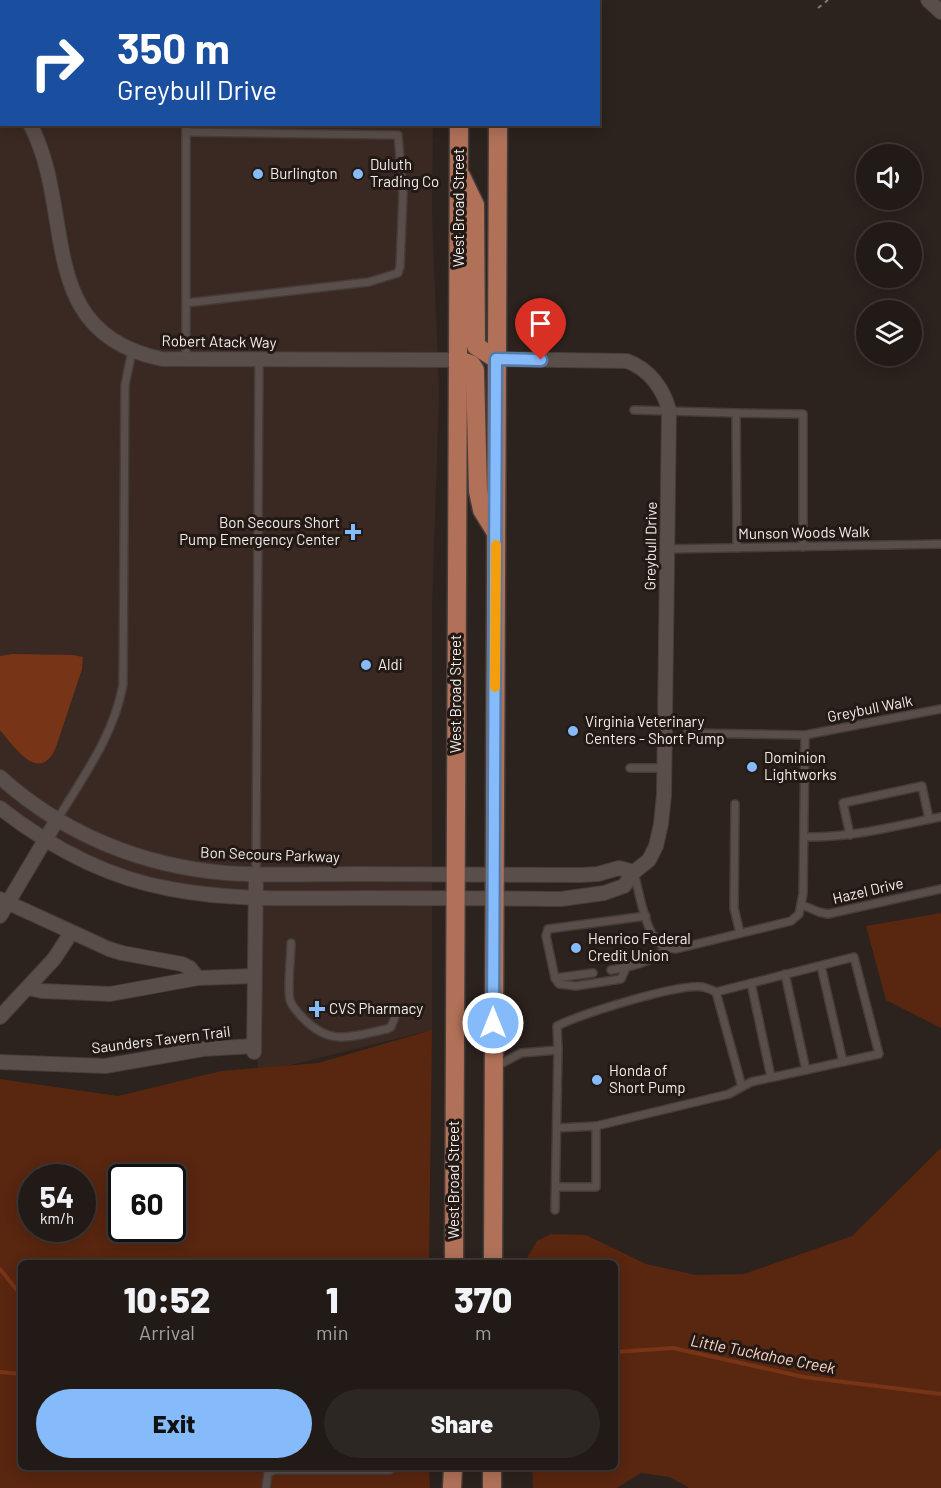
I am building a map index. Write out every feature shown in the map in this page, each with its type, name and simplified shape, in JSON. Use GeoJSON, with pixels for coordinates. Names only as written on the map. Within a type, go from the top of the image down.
{"type":"FeatureCollection","features":[{"type":"Feature","properties":{"kind":"main road","name":"West Broad Street"},"geometry":{"type":"LineString","coordinates":[[454,1260],[459,126]]}},
{"type":"Feature","properties":{"kind":"main road"},"geometry":{"type":"LineString","coordinates":[[493,1260],[498,126]]}},
{"type":"Feature","properties":{"kind":"main road"},"geometry":{"type":"LineString","coordinates":[[459,172],[475,205],[476,346],[496,359]]}},
{"type":"Feature","properties":{"kind":"main road"},"geometry":{"type":"LineString","coordinates":[[458,360],[471,364],[475,370],[478,491],[482,510],[496,532]]}},
{"type":"Feature","properties":{"kind":"main road"},"geometry":{"type":"LineString","coordinates":[[453,1470],[453,1488]]}},
{"type":"Feature","properties":{"kind":"main road"},"geometry":{"type":"LineString","coordinates":[[492,1470],[492,1488]]}},
{"type":"Feature","properties":{"kind":"street"},"geometry":{"type":"LineString","coordinates":[[928,0],[941,12]]}},
{"type":"Feature","properties":{"kind":"street","name":"Robert Atack Way"},"geometry":{"type":"LineString","coordinates":[[31,126],[43,153],[67,271],[74,294],[85,315],[97,328],[132,351],[162,358],[458,360]]}},
{"type":"Feature","properties":{"kind":"street","name":"Greybull Drive"},"geometry":{"type":"LineString","coordinates":[[456,898],[561,899],[604,893],[624,886],[634,872],[649,860],[656,846],[662,824],[669,410],[666,397],[659,386],[637,365],[627,362],[496,359]]}},
{"type":"Feature","properties":{"kind":"street","name":"Bon Secours Parkway"},"geometry":{"type":"LineString","coordinates":[[0,777],[57,820],[88,837],[144,858],[189,868],[256,874],[494,874]]}},
{"type":"Feature","properties":{"kind":"street"},"geometry":{"type":"LineString","coordinates":[[0,808],[45,840],[101,869],[144,883],[194,893],[255,897],[456,898]]}},
{"type":"Feature","properties":{"kind":"street"},"geometry":{"type":"LineString","coordinates":[[0,916],[4,901],[57,820]]}},
{"type":"Feature","properties":{"kind":"street"},"geometry":{"type":"LineString","coordinates":[[494,874],[581,875],[597,874],[619,868],[634,872]]}},
{"type":"Feature","properties":{"kind":"street"},"geometry":{"type":"LineString","coordinates":[[28,988],[42,991],[110,994],[198,978],[254,976],[256,874]]}},
{"type":"Feature","properties":{"kind":"street"},"geometry":{"type":"LineString","coordinates":[[4,901],[71,933],[122,953],[182,964],[190,968],[198,978]]}},
{"type":"Feature","properties":{"kind":"street"},"geometry":{"type":"LineString","coordinates":[[0,1017],[54,959],[71,933]]}},
{"type":"Feature","properties":{"kind":"street","name":"Saunders Tavern Trail"},"geometry":{"type":"LineString","coordinates":[[0,1062],[105,1066],[203,1049],[254,1049],[254,976]]}},
{"type":"Feature","properties":{"kind":"lane"},"geometry":{"type":"LineString","coordinates":[[186,303],[369,282],[398,273],[403,194],[398,135],[186,128],[186,303],[186,358]]}},
{"type":"Feature","properties":{"kind":"lane"},"geometry":{"type":"LineString","coordinates":[[57,820],[106,739],[120,704],[123,685],[125,385],[132,351]]}},
{"type":"Feature","properties":{"kind":"lane"},"geometry":{"type":"LineString","coordinates":[[256,874],[259,359]]}},
{"type":"Feature","properties":{"kind":"lane"},"geometry":{"type":"LineString","coordinates":[[634,410],[803,414],[803,547]]}},
{"type":"Feature","properties":{"kind":"lane"},"geometry":{"type":"LineString","coordinates":[[736,413],[737,548]]}},
{"type":"Feature","properties":{"kind":"lane","name":"Munson Woods Walk"},"geometry":{"type":"LineString","coordinates":[[667,549],[941,544]]}},
{"type":"Feature","properties":{"kind":"lane","name":"Greybull Walk"},"geometry":{"type":"LineString","coordinates":[[687,732],[805,735],[941,709]]}},
{"type":"Feature","properties":{"kind":"lane"},"geometry":{"type":"LineString","coordinates":[[634,872],[651,933],[658,943],[667,948],[676,949],[791,921],[799,914],[802,905],[805,735]]}},
{"type":"Feature","properties":{"kind":"lane"},"geometry":{"type":"LineString","coordinates":[[630,768],[664,768]]}},
{"type":"Feature","properties":{"kind":"lane"},"geometry":{"type":"LineString","coordinates":[[850,835],[843,802],[922,786],[929,819]]}},
{"type":"Feature","properties":{"kind":"lane"},"geometry":{"type":"LineString","coordinates":[[735,804],[734,908],[740,933]]}},
{"type":"Feature","properties":{"kind":"lane"},"geometry":{"type":"LineString","coordinates":[[804,837],[850,835],[941,817]]}},
{"type":"Feature","properties":{"kind":"lane","name":"Hazel Drive"},"geometry":{"type":"LineString","coordinates":[[802,905],[828,914],[941,889]]}},
{"type":"Feature","properties":{"kind":"lane"},"geometry":{"type":"LineString","coordinates":[[626,968],[621,979],[587,985],[564,986],[559,984],[555,978],[546,936],[548,929],[646,916]]}},
{"type":"Feature","properties":{"kind":"lane"},"geometry":{"type":"LineString","coordinates":[[291,943],[290,1000],[298,1012],[316,1030],[325,1036],[341,1038],[387,1029],[392,1027],[395,1017]]}},
{"type":"Feature","properties":{"kind":"lane"},"geometry":{"type":"LineString","coordinates":[[611,970],[626,968],[657,957],[667,948]]}},
{"type":"Feature","properties":{"kind":"lane"},"geometry":{"type":"LineString","coordinates":[[555,1210],[557,1026],[574,1017],[683,987],[704,987],[716,992],[854,957],[879,1054],[751,1082],[729,1094],[596,1126],[557,1128]]}},
{"type":"Feature","properties":{"kind":"lane"},"geometry":{"type":"LineString","coordinates":[[821,966],[843,1062]]}},
{"type":"Feature","properties":{"kind":"lane"},"geometry":{"type":"LineString","coordinates":[[555,978],[593,973]]}},
{"type":"Feature","properties":{"kind":"lane"},"geometry":{"type":"LineString","coordinates":[[785,974],[806,1070]]}},
{"type":"Feature","properties":{"kind":"lane"},"geometry":{"type":"LineString","coordinates":[[751,983],[771,1077]]}},
{"type":"Feature","properties":{"kind":"lane"},"geometry":{"type":"LineString","coordinates":[[716,992],[742,1086]]}},
{"type":"Feature","properties":{"kind":"lane"},"geometry":{"type":"LineString","coordinates":[[493,1068],[521,1053],[558,1050]]}},
{"type":"Feature","properties":{"kind":"lane"},"geometry":{"type":"LineString","coordinates":[[556,1187],[596,1187],[596,1126]]}},
{"type":"Feature","properties":{"kind":"lane"},"geometry":{"type":"LineString","coordinates":[[266,1488],[268,1473],[275,1470],[390,1470]]}},
{"type":"Feature","properties":{"kind":"path"},"geometry":{"type":"LineString","coordinates":[[818,8],[828,0]]}},
{"type":"Feature","properties":{"kind":"shaded area"},"geometry":{"type":"Polygon","coordinates":[[[0,126],[433,126],[432,212],[439,393],[432,612],[432,1030],[258,1073],[256,898],[199,892],[95,865],[0,805],[0,126]]]}},
{"type":"Feature","properties":{"kind":"shaded area"},"geometry":{"type":"Polygon","coordinates":[[[13,654],[83,657],[82,669],[56,747],[50,758],[43,763],[28,760],[0,730],[0,656],[13,654]]]}},
{"type":"Feature","properties":{"kind":"shaded area"},"geometry":{"type":"Polygon","coordinates":[[[941,913],[941,1028],[886,1000],[866,926],[941,913]]]}},
{"type":"Feature","properties":{"kind":"shaded area"},"geometry":{"type":"Polygon","coordinates":[[[432,1030],[429,1260],[18,1260],[18,1470],[429,1470],[430,1488],[0,1488],[0,1079],[118,1096],[221,1071],[318,1063],[432,1030]]]}},
{"type":"Feature","properties":{"kind":"shaded area"},"geometry":{"type":"Polygon","coordinates":[[[941,1148],[941,1488],[689,1488],[670,1477],[641,1473],[617,1488],[533,1488],[532,1470],[618,1470],[618,1260],[527,1260],[537,1241],[551,1234],[586,1235],[646,1264],[696,1275],[744,1274],[852,1236],[941,1148]]]}},
{"type":"Feature","properties":{"kind":"waterway"},"geometry":{"type":"LineString","coordinates":[[0,1269],[18,1291]]}},
{"type":"Feature","properties":{"kind":"waterway","name":"Little Tuckahoe Creek"},"geometry":{"type":"LineString","coordinates":[[618,1352],[673,1348],[804,1377],[941,1394]]}},
{"type":"Feature","properties":{"kind":"waterway","name":"Little Tuckahoe Creek"},"geometry":{"type":"LineString","coordinates":[[0,1372],[18,1374]]}},
{"type":"Feature","properties":{"kind":"slow traffic"},"geometry":{"type":"LineString","coordinates":[[495,687],[496,545]]}},
{"type":"Feature","properties":{"kind":"place","name":"Burlington"},"geometry":{"type":"Point","coordinates":[258,174]}},
{"type":"Feature","properties":{"kind":"place","name":"Duluth Trading Co"},"geometry":{"type":"Point","coordinates":[358,174]}},
{"type":"Feature","properties":{"kind":"place","name":"Bon Secours Short Pump Emergency Center"},"geometry":{"type":"Point","coordinates":[353,532]}},
{"type":"Feature","properties":{"kind":"place","name":"Aldi"},"geometry":{"type":"Point","coordinates":[366,665]}},
{"type":"Feature","properties":{"kind":"place","name":"Virginia Veterinary Centers - Short Pump"},"geometry":{"type":"Point","coordinates":[573,731]}},
{"type":"Feature","properties":{"kind":"place","name":"Dominion Lightworks"},"geometry":{"type":"Point","coordinates":[752,767]}},
{"type":"Feature","properties":{"kind":"place","name":"Henrico Federal Credit Union"},"geometry":{"type":"Point","coordinates":[576,948]}},
{"type":"Feature","properties":{"kind":"place","name":"CVS Pharmacy"},"geometry":{"type":"Point","coordinates":[317,1009]}},
{"type":"Feature","properties":{"kind":"place","name":"Honda of Short Pump"},"geometry":{"type":"Point","coordinates":[597,1080]}},
{"type":"Feature","properties":{"kind":"route"},"geometry":{"type":"LineString","coordinates":[[493,1023],[496,359],[541,360]]}}]}
